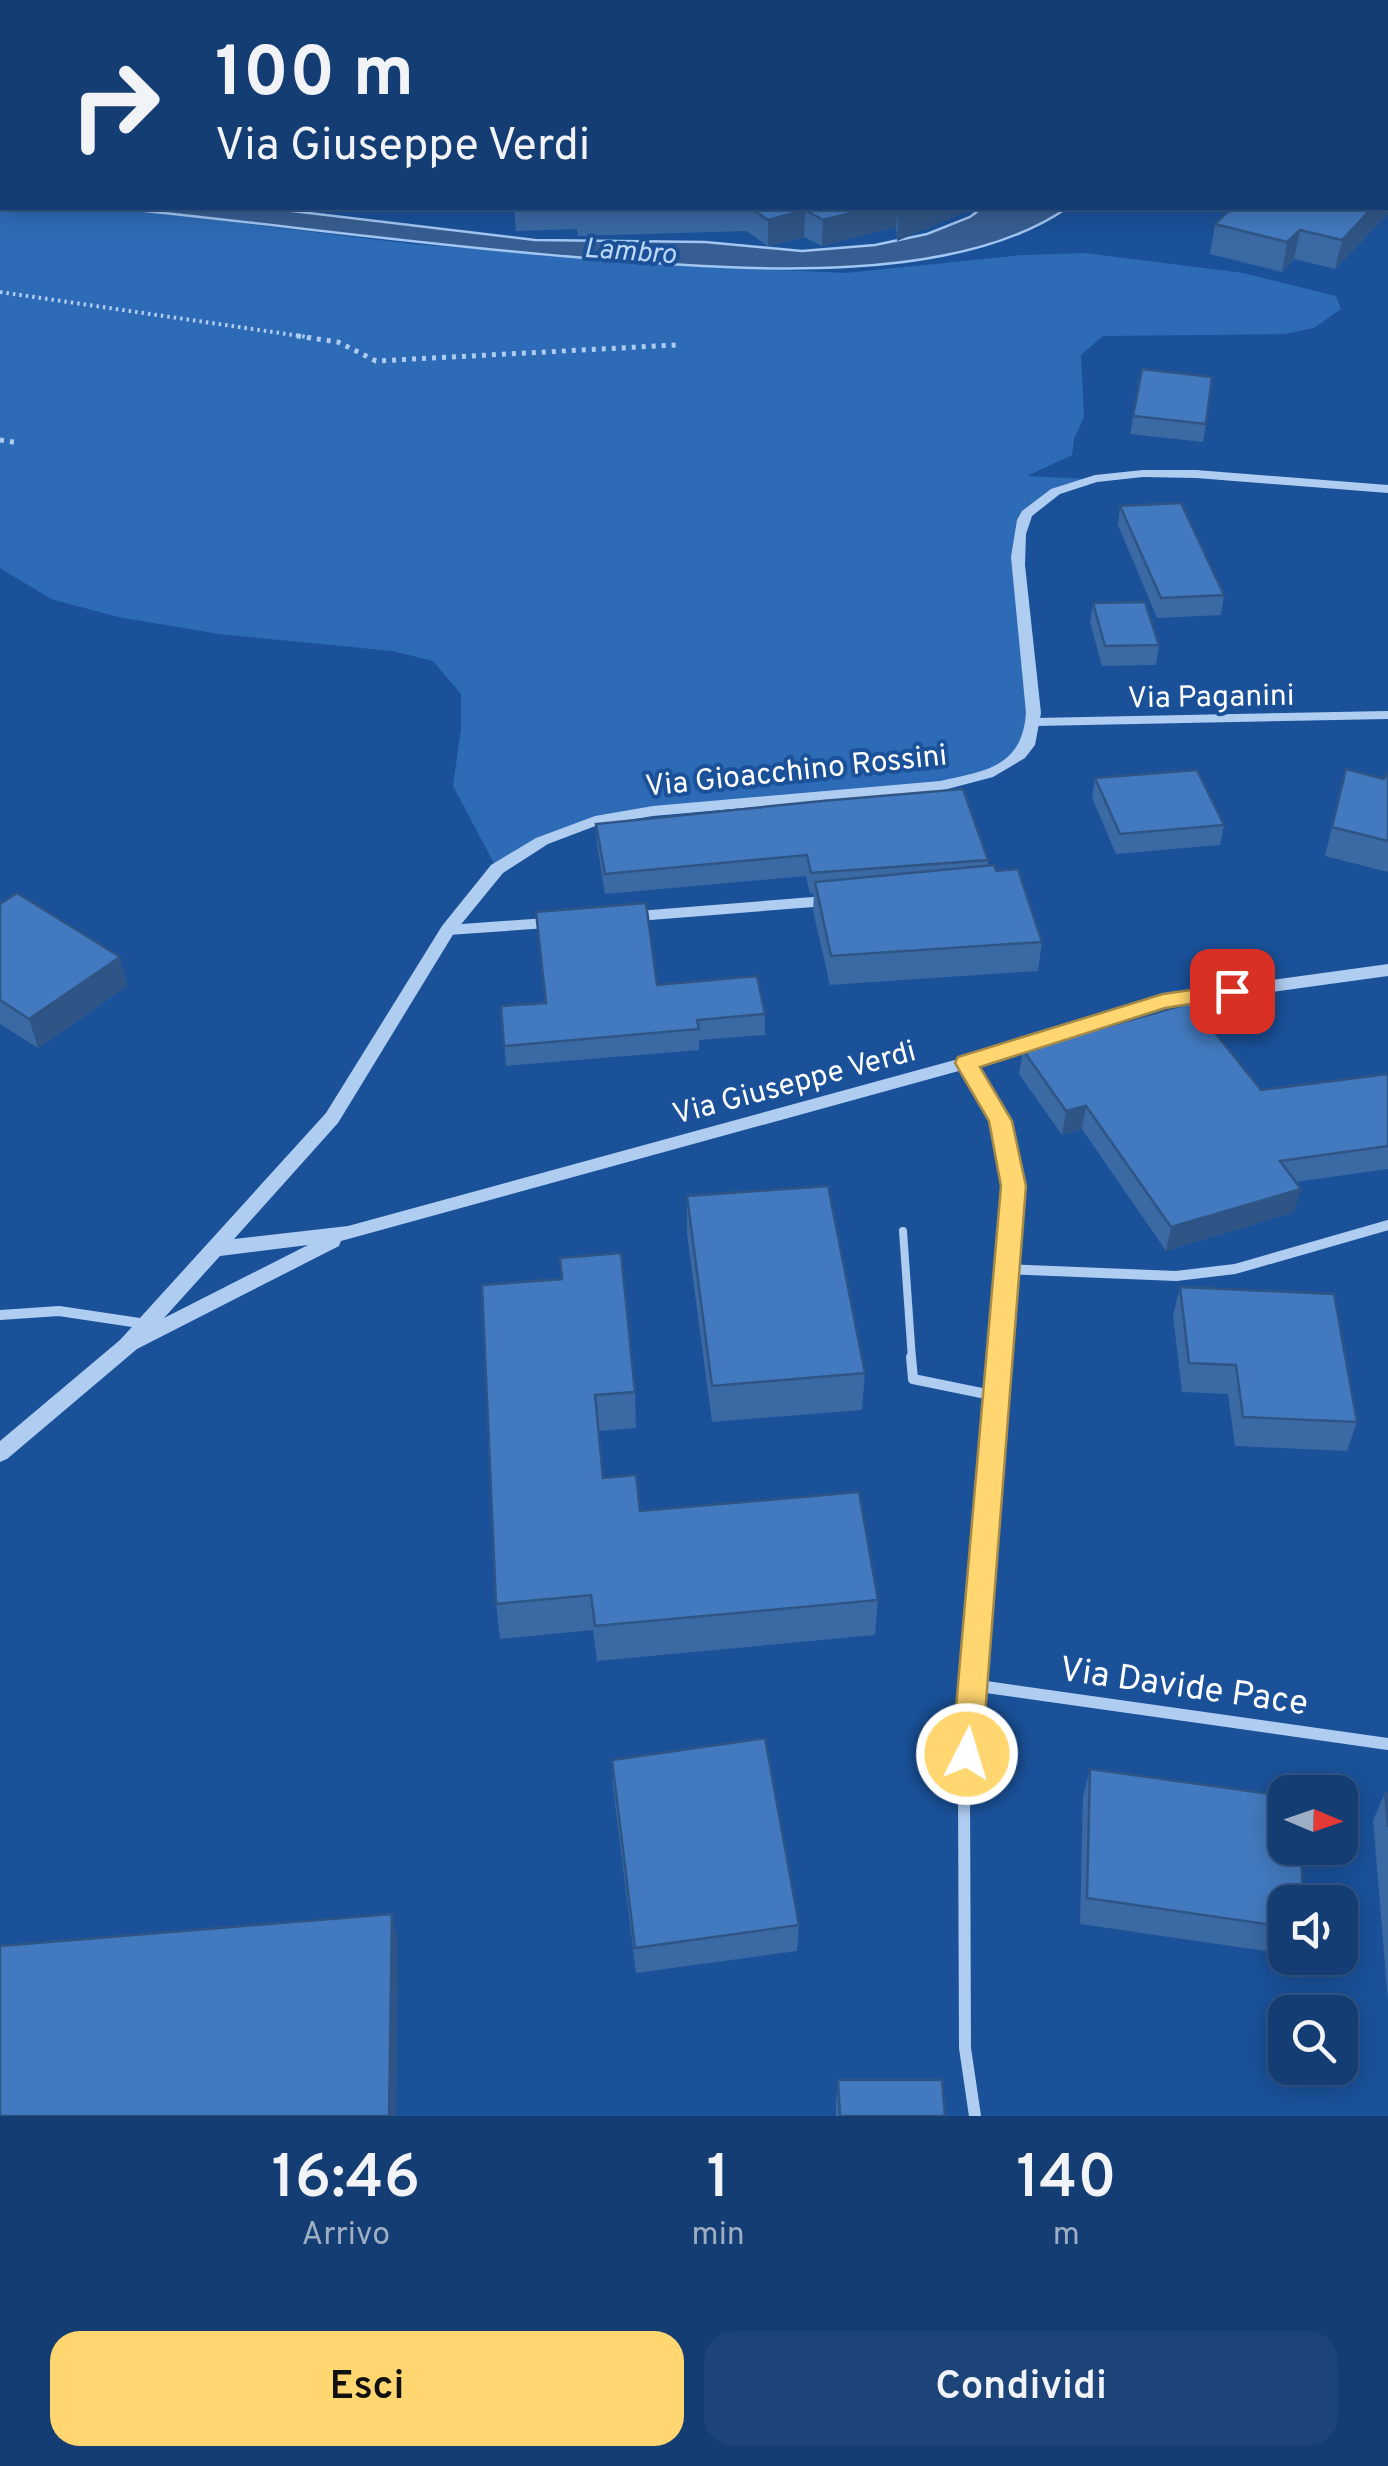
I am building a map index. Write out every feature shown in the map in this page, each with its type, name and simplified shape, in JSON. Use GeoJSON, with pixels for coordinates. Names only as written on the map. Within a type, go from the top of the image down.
{"type":"FeatureCollection","features":[{"type":"Feature","properties":{"kind":"street"},"geometry":{"type":"LineString","coordinates":[[1035,722],[1021,612],[1019,540],[1021,522],[1036,503],[1056,489],[1125,474],[1183,474],[1358,490],[1388,488]]}},
{"type":"Feature","properties":{"kind":"street","name":"Via Paganini"},"geometry":{"type":"LineString","coordinates":[[1035,722],[1388,715]]}},
{"type":"Feature","properties":{"kind":"street","name":"Via Gioacchino Rossini"},"geometry":{"type":"LineString","coordinates":[[127,1346],[332,1118],[448,930],[497,869],[570,828],[652,811],[940,786],[984,776],[1009,764],[1029,744],[1035,722]]}},
{"type":"Feature","properties":{"kind":"street"},"geometry":{"type":"LineString","coordinates":[[626,917],[845,900]]}},
{"type":"Feature","properties":{"kind":"street"},"geometry":{"type":"LineString","coordinates":[[448,930],[567,921]]}},
{"type":"Feature","properties":{"kind":"street","name":"Via Giuseppe Verdi"},"geometry":{"type":"LineString","coordinates":[[214,1249],[348,1233],[966,1063],[1163,1001],[1388,970]]}},
{"type":"Feature","properties":{"kind":"street"},"geometry":{"type":"LineString","coordinates":[[966,1063],[1000,1121],[1014,1186],[964,1788],[965,2048],[975,2116]]}},
{"type":"Feature","properties":{"kind":"street"},"geometry":{"type":"LineString","coordinates":[[1006,1269],[1176,1276],[1235,1269],[1388,1225]]}},
{"type":"Feature","properties":{"kind":"street"},"geometry":{"type":"LineString","coordinates":[[0,1453],[127,1346],[348,1233]]}},
{"type":"Feature","properties":{"kind":"street"},"geometry":{"type":"LineString","coordinates":[[0,1315],[59,1311],[146,1324]]}},
{"type":"Feature","properties":{"kind":"street","name":"Via Davide Pace"},"geometry":{"type":"LineString","coordinates":[[972,1685],[1388,1744]]}},
{"type":"Feature","properties":{"kind":"lane"},"geometry":{"type":"LineString","coordinates":[[903,1231],[913,1379],[996,1396]]}},
{"type":"Feature","properties":{"kind":"path"},"geometry":{"type":"LineString","coordinates":[[0,292],[338,342],[376,362],[676,345]]}},
{"type":"Feature","properties":{"kind":"path"},"geometry":{"type":"LineString","coordinates":[[0,440],[19,443]]}},
{"type":"Feature","properties":{"kind":"shaded area"},"geometry":{"type":"Polygon","coordinates":[[[0,210],[132,210],[412,244],[846,273],[1022,255],[1085,253],[1243,273],[1336,296],[1341,309],[1314,328],[1285,334],[1103,336],[1081,355],[1084,417],[1072,455],[1027,476],[1089,479],[1056,489],[1021,522],[1035,722],[1009,764],[940,786],[653,811],[569,828],[497,869],[453,786],[461,729],[461,694],[433,661],[392,651],[219,634],[118,617],[51,599],[0,568],[0,210]]]}},
{"type":"Feature","properties":{"kind":"water","name":"Lambro"},"geometry":{"type":"Polygon","coordinates":[[[133,210],[284,210],[535,240],[705,242],[802,251],[875,245],[927,234],[979,210],[1063,210],[1019,234],[964,251],[904,262],[840,267],[653,263],[417,242],[133,210]]]}},
{"type":"Feature","properties":{"kind":"building"},"geometry":{"type":"Polygon","coordinates":[[[753,210],[805,210],[768,220],[753,210]]]}},
{"type":"Feature","properties":{"kind":"building"},"geometry":{"type":"Polygon","coordinates":[[[805,210],[864,210],[823,220],[805,210]]]}},
{"type":"Feature","properties":{"kind":"building"},"geometry":{"type":"Polygon","coordinates":[[[1230,210],[1370,210],[1342,240],[1300,230],[1287,242],[1215,224],[1230,210]]]}},
{"type":"Feature","properties":{"kind":"building"},"geometry":{"type":"Polygon","coordinates":[[[1142,369],[1212,377],[1206,424],[1133,416],[1142,369]]]}},
{"type":"Feature","properties":{"kind":"building"},"geometry":{"type":"Polygon","coordinates":[[[1181,503],[1224,595],[1161,598],[1120,506],[1181,503]]]}},
{"type":"Feature","properties":{"kind":"building"},"geometry":{"type":"Polygon","coordinates":[[[1145,602],[1159,645],[1105,646],[1093,603],[1145,602]]]}},
{"type":"Feature","properties":{"kind":"building"},"geometry":{"type":"Polygon","coordinates":[[[1346,769],[1384,779],[1388,772],[1388,841],[1332,827],[1346,769]]]}},
{"type":"Feature","properties":{"kind":"building"},"geometry":{"type":"Polygon","coordinates":[[[1197,770],[1224,825],[1120,834],[1095,778],[1197,770]]]}},
{"type":"Feature","properties":{"kind":"building"},"geometry":{"type":"Polygon","coordinates":[[[963,789],[988,860],[811,873],[807,855],[605,874],[596,824],[822,801],[963,789]]]}},
{"type":"Feature","properties":{"kind":"building"},"geometry":{"type":"Polygon","coordinates":[[[994,865],[996,871],[1018,869],[1042,942],[831,956],[815,882],[994,865]]]}},
{"type":"Feature","properties":{"kind":"building"},"geometry":{"type":"Polygon","coordinates":[[[17,893],[120,957],[29,1019],[0,1000],[0,904],[17,893]]]}},
{"type":"Feature","properties":{"kind":"building"},"geometry":{"type":"Polygon","coordinates":[[[646,903],[657,985],[757,976],[765,1014],[697,1020],[699,1029],[504,1046],[501,1006],[546,1003],[536,912],[646,903]]]}},
{"type":"Feature","properties":{"kind":"building"},"geometry":{"type":"Polygon","coordinates":[[[1191,1003],[1261,1090],[1388,1074],[1388,1146],[1280,1161],[1301,1189],[1171,1227],[1086,1106],[1066,1111],[1023,1050],[1191,1003]]]}},
{"type":"Feature","properties":{"kind":"building"},"geometry":{"type":"Polygon","coordinates":[[[828,1186],[865,1373],[712,1386],[687,1196],[828,1186]]]}},
{"type":"Feature","properties":{"kind":"building"},"geometry":{"type":"Polygon","coordinates":[[[621,1253],[635,1392],[595,1395],[603,1478],[636,1475],[640,1511],[859,1492],[878,1600],[595,1626],[591,1595],[496,1604],[482,1285],[562,1279],[560,1258],[621,1253]]]}},
{"type":"Feature","properties":{"kind":"building"},"geometry":{"type":"Polygon","coordinates":[[[1180,1287],[1334,1294],[1357,1422],[1243,1417],[1236,1365],[1189,1363],[1180,1287]]]}},
{"type":"Feature","properties":{"kind":"building"},"geometry":{"type":"Polygon","coordinates":[[[765,1738],[799,1925],[635,1948],[612,1760],[765,1738]]]}},
{"type":"Feature","properties":{"kind":"building"},"geometry":{"type":"Polygon","coordinates":[[[1090,1769],[1268,1794],[1268,1865],[1302,1865],[1302,1885],[1268,1885],[1268,1925],[1087,1898],[1090,1769]]]}},
{"type":"Feature","properties":{"kind":"building"},"geometry":{"type":"Polygon","coordinates":[[[392,1914],[389,2116],[0,2116],[0,1946],[392,1914]]]}},
{"type":"Feature","properties":{"kind":"building"},"geometry":{"type":"Polygon","coordinates":[[[838,2080],[942,2080],[945,2116],[840,2116],[838,2080]]]}},
{"type":"Feature","properties":{"kind":"route"},"geometry":{"type":"LineString","coordinates":[[967,1754],[1014,1186],[1000,1121],[966,1063],[1163,1001],[1232,991]]}}]}
